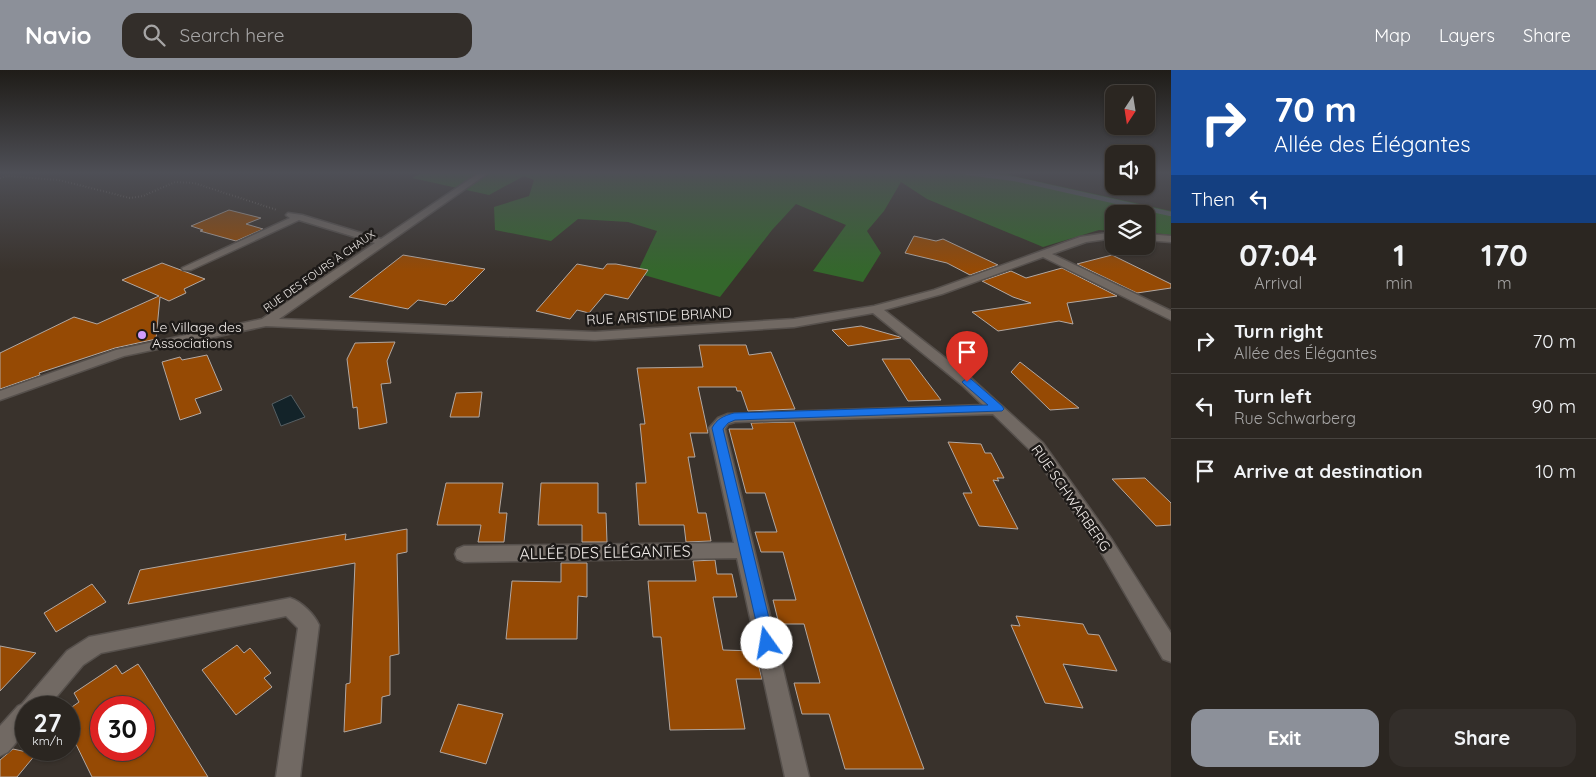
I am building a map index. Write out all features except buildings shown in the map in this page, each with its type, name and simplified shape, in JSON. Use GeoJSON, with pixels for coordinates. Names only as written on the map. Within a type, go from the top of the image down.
{"type":"FeatureCollection","features":[{"type":"Feature","properties":{"kind":"street","name":"RUE DES FOURS À CHAUX"},"geometry":{"type":"LineString","coordinates":[[266,322],[434,206]]}},
{"type":"Feature","properties":{"kind":"street"},"geometry":{"type":"LineString","coordinates":[[287,214],[382,242]]}},
{"type":"Feature","properties":{"kind":"street"},"geometry":{"type":"LineString","coordinates":[[187,268],[298,217]]}},
{"type":"Feature","properties":{"kind":"street","name":"RUE ARISTIDE BRIAND"},"geometry":{"type":"LineString","coordinates":[[266,322],[595,336],[794,323],[875,309],[938,292],[1084,239],[1105,236]]}},
{"type":"Feature","properties":{"kind":"street"},"geometry":{"type":"LineString","coordinates":[[1155,238],[1171,239]]}},
{"type":"Feature","properties":{"kind":"street"},"geometry":{"type":"LineString","coordinates":[[1044,254],[1171,316]]}},
{"type":"Feature","properties":{"kind":"street","name":"RUE SCHWARBERG"},"geometry":{"type":"LineString","coordinates":[[875,309],[967,382],[1037,447],[1104,542],[1171,652]]}},
{"type":"Feature","properties":{"kind":"street"},"geometry":{"type":"LineString","coordinates":[[0,396],[63,372],[121,353],[266,322]]}},
{"type":"Feature","properties":{"kind":"street"},"geometry":{"type":"LineString","coordinates":[[798,777],[717,428],[724,421],[734,417],[998,409]]}},
{"type":"Feature","properties":{"kind":"street","name":"ALLÉE DES ÉLÉGANTES"},"geometry":{"type":"LineString","coordinates":[[464,554],[746,550]]}},
{"type":"Feature","properties":{"kind":"street"},"geometry":{"type":"LineString","coordinates":[[42,696],[75,658],[96,644],[290,607],[309,625],[288,777]]}},
{"type":"Feature","properties":{"kind":"street"},"geometry":{"type":"LineString","coordinates":[[0,744],[15,727]]}},
{"type":"Feature","properties":{"kind":"path"},"geometry":{"type":"LineString","coordinates":[[263,206],[287,214]]}},
{"type":"Feature","properties":{"kind":"green space"},"geometry":{"type":"Polygon","coordinates":[[[497,206],[794,206],[772,230],[720,297],[637,273],[657,231],[628,222],[578,219],[551,241],[495,230],[494,207],[497,206]]]}},
{"type":"Feature","properties":{"kind":"green space"},"geometry":{"type":"Polygon","coordinates":[[[801,206],[887,206],[867,231],[881,253],[863,282],[813,271],[846,225],[801,206]]]}},
{"type":"Feature","properties":{"kind":"green space"},"geometry":{"type":"Polygon","coordinates":[[[944,206],[1105,206],[1105,230],[1099,230],[1043,247],[944,206]]]}},
{"type":"Feature","properties":{"kind":"green space"},"geometry":{"type":"Polygon","coordinates":[[[1155,207],[1171,211],[1171,235],[1155,233],[1155,207]]]}},
{"type":"Feature","properties":{"kind":"shaded area"},"geometry":{"type":"Polygon","coordinates":[[[291,395],[305,417],[281,426],[272,404],[291,395]]]}},
{"type":"Feature","properties":{"kind":"waterway"},"geometry":{"type":"LineString","coordinates":[[1135,206],[1171,214]]}},
{"type":"Feature","properties":{"kind":"place","name":"Le Village des Associations"},"geometry":{"type":"Point","coordinates":[142,335]}},
{"type":"Feature","properties":{"kind":"route"},"geometry":{"type":"LineString","coordinates":[[767,643],[717,428],[724,421],[734,417],[998,409],[967,382]]}}]}
